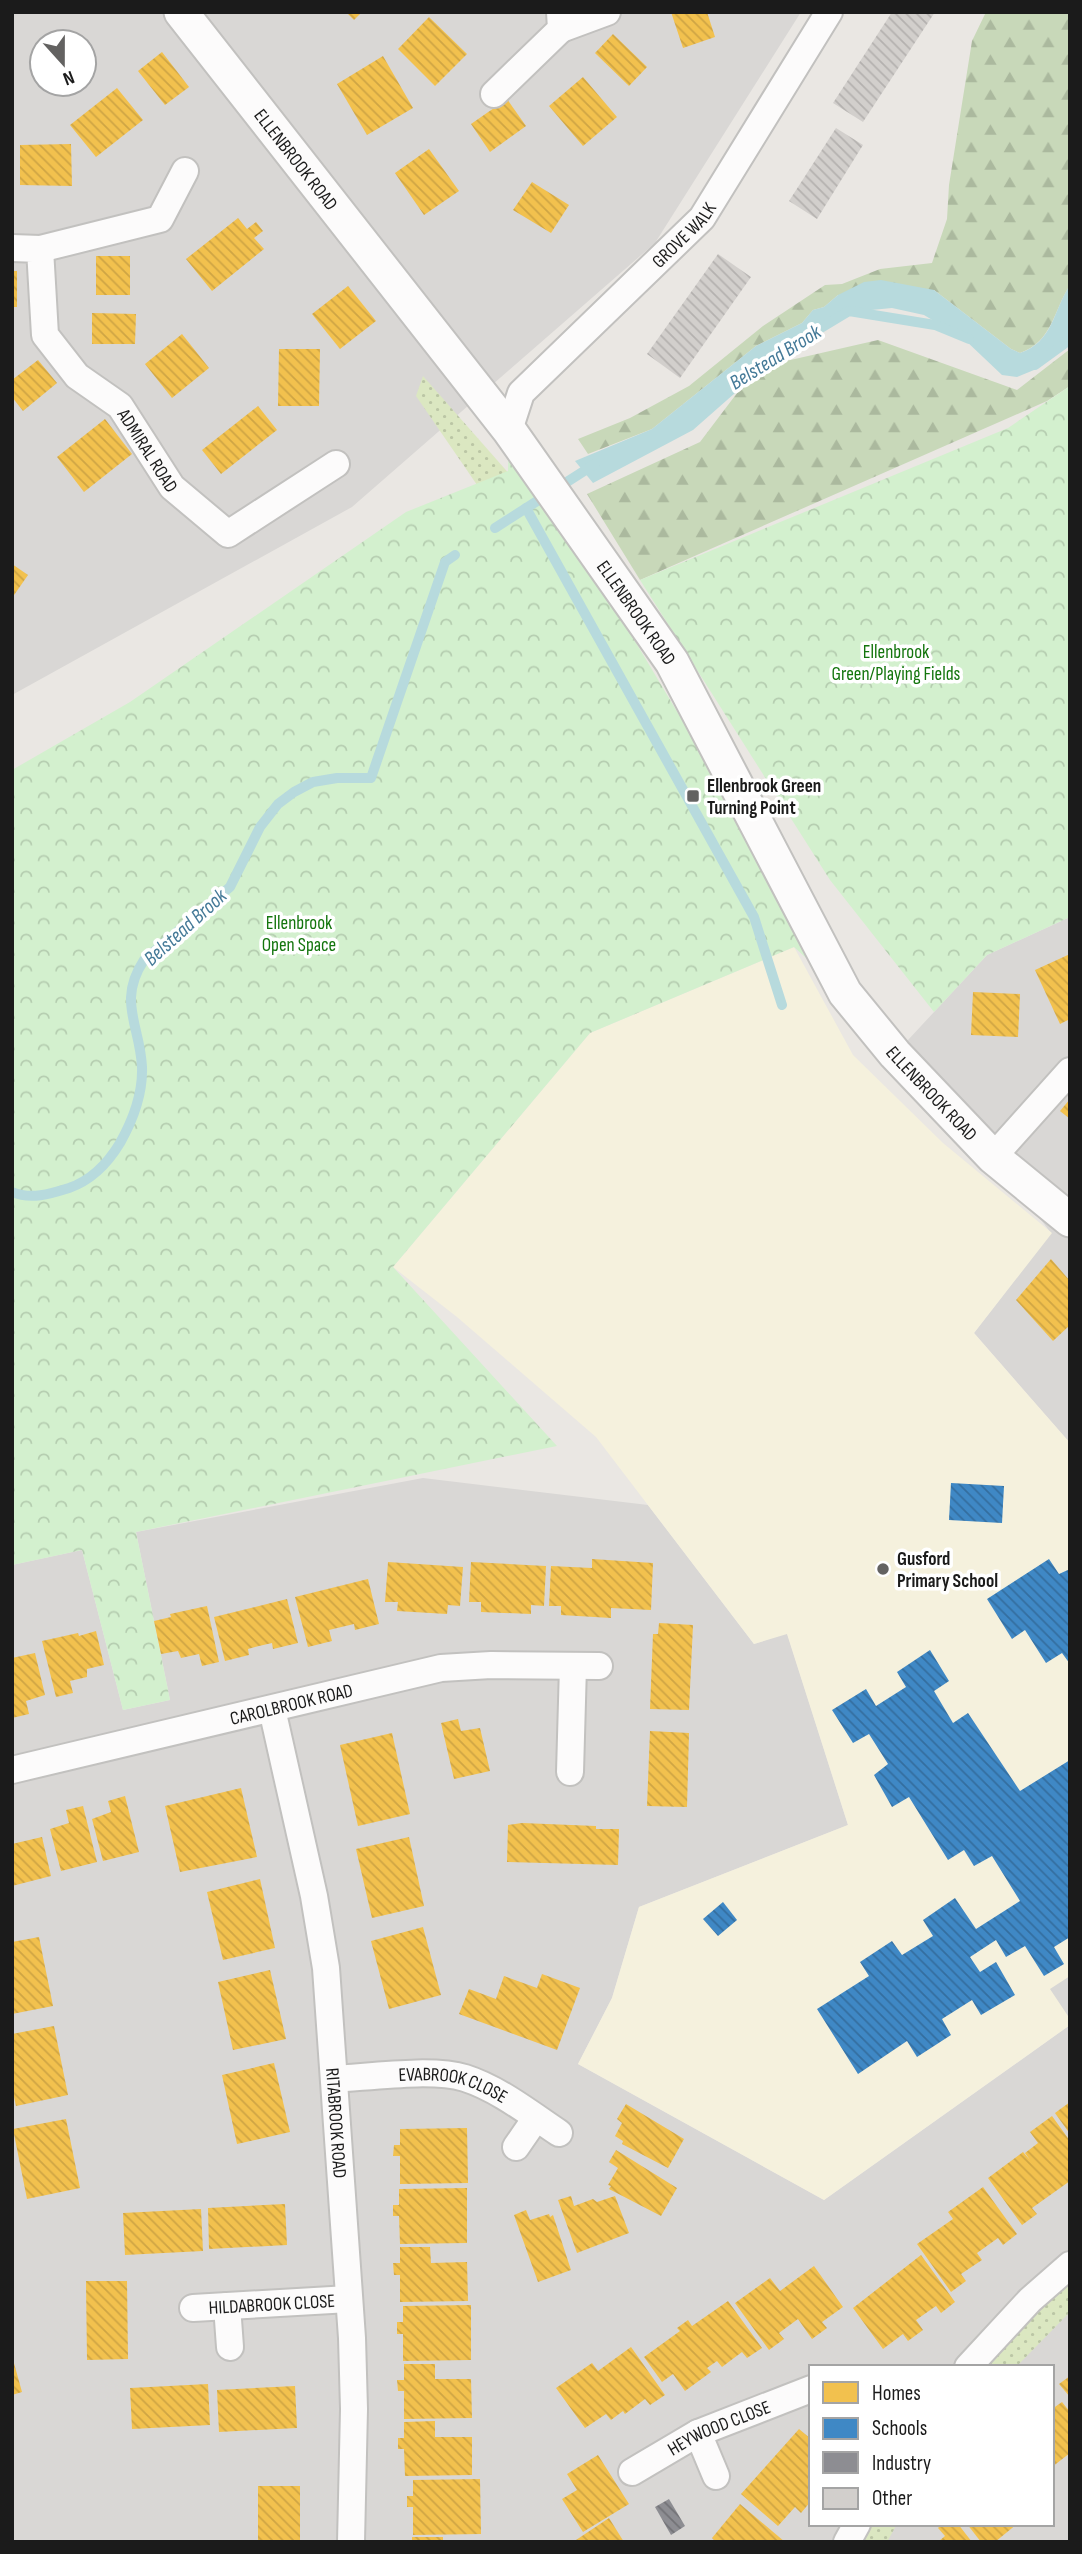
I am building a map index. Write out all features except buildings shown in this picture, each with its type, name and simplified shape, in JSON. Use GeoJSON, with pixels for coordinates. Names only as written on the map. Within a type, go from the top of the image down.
{"type":"FeatureCollection","features":[{"type":"Feature","properties":{"kind":"street","name":"ELLENBROOK ROAD"},"geometry":{"type":"LineString","coordinates":[[181,12],[509,430],[672,662],[845,993],[895,1054],[993,1157],[1070,1220]]}},
{"type":"Feature","properties":{"kind":"street"},"geometry":{"type":"LineString","coordinates":[[494,94],[529,62],[561,21],[607,12]]}},
{"type":"Feature","properties":{"kind":"street","name":"GROVE WALK"},"geometry":{"type":"LineString","coordinates":[[509,430],[522,393],[702,218],[829,12]]}},
{"type":"Feature","properties":{"kind":"street"},"geometry":{"type":"LineString","coordinates":[[12,248],[40,249],[160,219],[185,171]]}},
{"type":"Feature","properties":{"kind":"street","name":"ADMIRAL ROAD"},"geometry":{"type":"LineString","coordinates":[[40,249],[45,335],[77,376],[120,406],[172,487],[228,534],[336,464]]}},
{"type":"Feature","properties":{"kind":"street"},"geometry":{"type":"LineString","coordinates":[[993,1157],[1070,1071]]}},
{"type":"Feature","properties":{"kind":"street","name":"CAROLBROOK ROAD"},"geometry":{"type":"LineString","coordinates":[[12,1770],[441,1668],[586,1666],[570,1772]]}},
{"type":"Feature","properties":{"kind":"street","name":"RITABROOK ROAD"},"geometry":{"type":"LineString","coordinates":[[272,1709],[322,1932],[349,2299],[354,2409],[351,2542]]}},
{"type":"Feature","properties":{"kind":"street","name":"EVABROOK CLOSE"},"geometry":{"type":"LineString","coordinates":[[334,2079],[424,2075],[461,2077],[493,2091],[559,2133]]}},
{"type":"Feature","properties":{"kind":"street"},"geometry":{"type":"LineString","coordinates":[[516,2147],[536,2118]]}},
{"type":"Feature","properties":{"kind":"street"},"geometry":{"type":"LineString","coordinates":[[970,2365],[1030,2300],[1070,2265]]}},
{"type":"Feature","properties":{"kind":"street","name":"HILDABROOK CLOSE"},"geometry":{"type":"LineString","coordinates":[[193,2308],[349,2299]]}},
{"type":"Feature","properties":{"kind":"street"},"geometry":{"type":"LineString","coordinates":[[227,2306],[230,2347]]}},
{"type":"Feature","properties":{"kind":"street","name":"HEYWOOD CLOSE"},"geometry":{"type":"LineString","coordinates":[[632,2472],[698,2434],[809,2390]]}},
{"type":"Feature","properties":{"kind":"street"},"geometry":{"type":"LineString","coordinates":[[698,2434],[716,2476]]}},
{"type":"Feature","properties":{"kind":"street"},"geometry":{"type":"LineString","coordinates":[[847,2542],[856,2526]]}},
{"type":"Feature","properties":{"kind":"shaded area"},"geometry":{"type":"Polygon","coordinates":[[[12,12],[801,12],[655,243],[352,507],[12,695],[12,12]]]}},
{"type":"Feature","properties":{"kind":"shaded area"},"geometry":{"type":"Polygon","coordinates":[[[1070,917],[1070,1443],[974,1333],[1051,1233],[993,1157],[895,1054],[987,955],[1070,917]]]}},
{"type":"Feature","properties":{"kind":"shaded area","name":"Gusford Primary School"},"geometry":{"type":"Polygon","coordinates":[[[794,947],[853,1055],[943,1143],[1052,1233],[974,1333],[1070,1443],[1070,2025],[824,2200],[578,2064],[612,1998],[639,1907],[848,1825],[787,1634],[754,1644],[596,1437],[457,1317],[393,1267],[590,1033],[794,947]]]}},
{"type":"Feature","properties":{"kind":"shaded area"},"geometry":{"type":"Polygon","coordinates":[[[423,1478],[648,1505],[754,1644],[787,1633],[848,1825],[639,1907],[612,1998],[578,2064],[824,2200],[1070,2025],[1070,2542],[12,2542],[12,1565],[82,1550],[123,1710],[170,1700],[136,1532],[423,1478]]]}},
{"type":"Feature","properties":{"kind":"shaded area"},"geometry":{"type":"Polygon","coordinates":[[[1070,1976],[1070,2015],[1068,2016],[1050,1989],[1070,1976]]]}},
{"type":"Feature","properties":{"kind":"green space"},"geometry":{"type":"Polygon","coordinates":[[[986,12],[1070,12],[1070,285],[1051,324],[1039,341],[1020,353],[1011,349],[934,290],[838,295],[824,307],[813,310],[802,323],[756,346],[652,429],[588,454],[578,439],[630,418],[689,386],[763,326],[825,285],[842,284],[880,269],[932,263],[947,219],[949,185],[972,41],[986,12]]]}},
{"type":"Feature","properties":{"kind":"green space"},"geometry":{"type":"Polygon","coordinates":[[[878,340],[1017,390],[1070,349],[1070,386],[1047,401],[640,580],[587,494],[700,442],[756,368],[878,340]]]}},
{"type":"Feature","properties":{"kind":"green space"},"geometry":{"type":"Polygon","coordinates":[[[423,376],[519,485],[486,498],[416,396],[423,376]]]}},
{"type":"Feature","properties":{"kind":"green space","name":"Ellenbrook Green/Playing Fields"},"geometry":{"type":"Polygon","coordinates":[[[1070,386],[1070,917],[987,955],[934,1012],[830,880],[640,580],[1008,428],[1070,386]]]}},
{"type":"Feature","properties":{"kind":"green space","name":"Ellenbrook Open Space"},"geometry":{"type":"Polygon","coordinates":[[[509,430],[845,993],[794,947],[590,1033],[393,1267],[557,1446],[136,1532],[170,1700],[123,1710],[82,1550],[12,1565],[12,770],[130,702],[406,512],[508,471],[509,430]]]}},
{"type":"Feature","properties":{"kind":"green space"},"geometry":{"type":"Polygon","coordinates":[[[1070,2265],[1070,2312],[1018,2365],[970,2365],[1070,2265]]]}},
{"type":"Feature","properties":{"kind":"green space"},"geometry":{"type":"Polygon","coordinates":[[[856,2526],[896,2526],[887,2542],[847,2542],[856,2526]]]}},
{"type":"Feature","properties":{"kind":"water"},"geometry":{"type":"Polygon","coordinates":[[[881,280],[934,290],[1020,353],[1031,348],[1046,334],[1070,285],[1070,328],[1064,340],[1034,370],[1017,377],[1002,375],[964,339],[924,315],[892,308],[861,311],[837,318],[792,343],[693,430],[593,483],[575,461],[652,429],[756,346],[802,323],[813,310],[824,307],[838,295],[864,282],[881,280]]]}},
{"type":"Feature","properties":{"kind":"waterway","name":"Belstead Brook"},"geometry":{"type":"LineString","coordinates":[[771,358],[849,311],[935,325],[969,339]]}},
{"type":"Feature","properties":{"kind":"waterway","name":"Belstead Brook"},"geometry":{"type":"LineString","coordinates":[[1035,365],[1064,344],[1070,335]]}},
{"type":"Feature","properties":{"kind":"waterway","name":"Belstead Brook"},"geometry":{"type":"LineString","coordinates":[[495,528],[595,464]]}},
{"type":"Feature","properties":{"kind":"waterway"},"geometry":{"type":"LineString","coordinates":[[526,508],[754,917],[782,1005]]}},
{"type":"Feature","properties":{"kind":"waterway","name":"Belstead Brook"},"geometry":{"type":"LineString","coordinates":[[12,1192],[33,1196],[77,1185],[92,1176],[115,1150],[133,1116],[141,1087],[142,1067],[131,1001],[136,975],[144,960],[230,887],[260,827],[278,804],[313,782],[337,778],[371,778],[445,562],[455,555]]}},
{"type":"Feature","properties":{"kind":"place","name":"Ellenbrook Green Turning Point"},"geometry":{"type":"Point","coordinates":[693,796]}},
{"type":"Feature","properties":{"kind":"place","name":"Gusford Primary School"},"geometry":{"type":"Point","coordinates":[883,1569]}}]}
